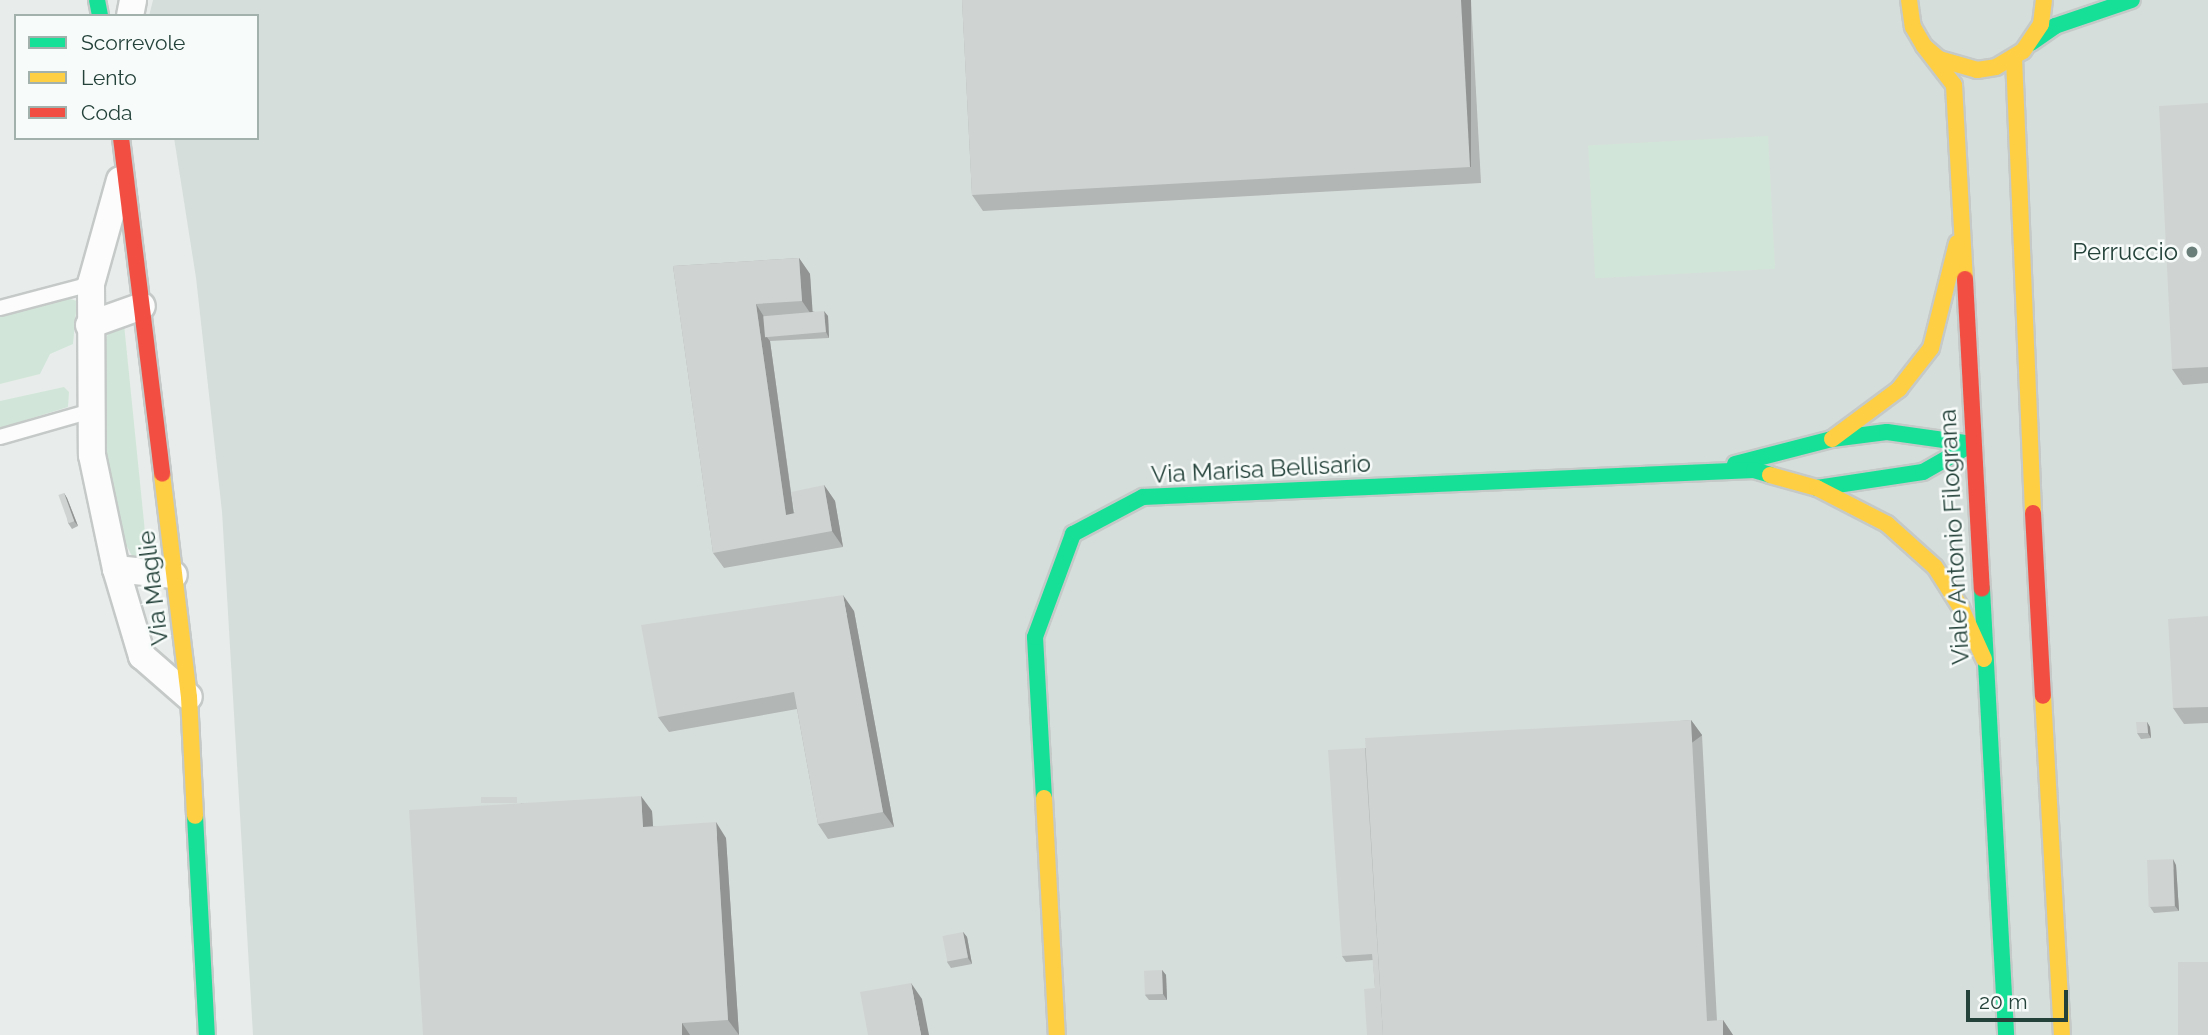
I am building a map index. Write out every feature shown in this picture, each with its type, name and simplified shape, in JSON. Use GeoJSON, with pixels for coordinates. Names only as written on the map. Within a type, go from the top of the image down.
{"type":"FeatureCollection","features":[{"type":"Feature","properties":{"kind":"street","name":"Viale Antonio Filograna"},"geometry":{"type":"LineString","coordinates":[[1909,0],[1913,27],[1954,85],[2006,1035]]}},
{"type":"Feature","properties":{"kind":"street"},"geometry":{"type":"LineString","coordinates":[[2031,43],[2041,24],[2044,0]]}},
{"type":"Feature","properties":{"kind":"street"},"geometry":{"type":"LineString","coordinates":[[1924,46],[1939,59],[1977,70],[2014,58],[2055,26],[2132,0]]}},
{"type":"Feature","properties":{"kind":"street"},"geometry":{"type":"LineString","coordinates":[[2014,58],[2023,443],[2062,1035]]}},
{"type":"Feature","properties":{"kind":"street","name":"Via Maglie"},"geometry":{"type":"LineString","coordinates":[[121,140],[189,697],[207,1035]]}},
{"type":"Feature","properties":{"kind":"street"},"geometry":{"type":"LineString","coordinates":[[125,165],[91,284],[88,412],[92,455],[116,569],[142,656],[189,697]]}},
{"type":"Feature","properties":{"kind":"street","name":"Via Marisa Bellisario"},"geometry":{"type":"LineString","coordinates":[[1832,439],[1899,389],[1931,348],[1961,224]]}},
{"type":"Feature","properties":{"kind":"street"},"geometry":{"type":"LineString","coordinates":[[89,325],[142,306]]}},
{"type":"Feature","properties":{"kind":"street","name":"Via Marisa Bellisario"},"geometry":{"type":"LineString","coordinates":[[1716,469],[1832,439],[1887,432],[1972,444]]}},
{"type":"Feature","properties":{"kind":"street"},"geometry":{"type":"LineString","coordinates":[[1972,444],[1994,443]]}},
{"type":"Feature","properties":{"kind":"street","name":"Via Marisa Bellisario"},"geometry":{"type":"LineString","coordinates":[[1817,488],[1923,472],[1972,444]]}},
{"type":"Feature","properties":{"kind":"street","name":"Via Marisa Bellisario"},"geometry":{"type":"LineString","coordinates":[[1057,1035],[1035,637],[1073,534],[1143,497],[1716,469],[1754,470],[1817,488],[1887,524],[1935,566],[1961,608],[1984,659]]}},
{"type":"Feature","properties":{"kind":"street"},"geometry":{"type":"LineString","coordinates":[[116,569],[174,575]]}},
{"type":"Feature","properties":{"kind":"lane"},"geometry":{"type":"LineString","coordinates":[[0,308],[91,284]]}},
{"type":"Feature","properties":{"kind":"lane"},"geometry":{"type":"LineString","coordinates":[[0,437],[88,412]]}},
{"type":"Feature","properties":{"kind":"shaded area"},"geometry":{"type":"Polygon","coordinates":[[[153,0],[2208,0],[2208,1035],[253,1035],[222,512],[196,278],[174,140],[259,140],[259,14],[150,14],[153,0]]]}},
{"type":"Feature","properties":{"kind":"green space"},"geometry":{"type":"Polygon","coordinates":[[[1768,136],[1775,269],[1595,278],[1588,145],[1768,136]]]}},
{"type":"Feature","properties":{"kind":"green space"},"geometry":{"type":"Polygon","coordinates":[[[67,298],[77,301],[73,344],[50,354],[40,374],[0,384],[0,316],[67,298]]]}},
{"type":"Feature","properties":{"kind":"green space"},"geometry":{"type":"Polygon","coordinates":[[[124,324],[147,559],[132,556],[118,529],[104,456],[102,344],[109,333],[124,324]]]}},
{"type":"Feature","properties":{"kind":"green space"},"geometry":{"type":"Polygon","coordinates":[[[64,387],[69,392],[68,407],[0,428],[0,401],[64,387]]]}},
{"type":"Feature","properties":{"kind":"building"},"geometry":{"type":"Polygon","coordinates":[[[962,0],[1461,0],[1470,167],[972,195],[962,0]]]}},
{"type":"Feature","properties":{"kind":"building","name":"Perruccio"},"geometry":{"type":"Polygon","coordinates":[[[2208,103],[2208,367],[2172,369],[2159,106],[2208,103]]]}},
{"type":"Feature","properties":{"kind":"building"},"geometry":{"type":"Polygon","coordinates":[[[799,258],[802,301],[756,304],[786,515],[795,513],[791,492],[824,485],[832,531],[713,553],[673,266],[799,258]]]}},
{"type":"Feature","properties":{"kind":"building"},"geometry":{"type":"Polygon","coordinates":[[[824,311],[826,332],[765,337],[763,316],[824,311]]]}},
{"type":"Feature","properties":{"kind":"building"},"geometry":{"type":"Polygon","coordinates":[[[64,493],[74,521],[69,523],[58,495],[64,493]]]}},
{"type":"Feature","properties":{"kind":"building"},"geometry":{"type":"Polygon","coordinates":[[[843,595],[883,812],[818,824],[794,692],[658,717],[641,625],[843,595]]]}},
{"type":"Feature","properties":{"kind":"building"},"geometry":{"type":"Polygon","coordinates":[[[2208,616],[2208,707],[2173,708],[2168,619],[2208,616]]]}},
{"type":"Feature","properties":{"kind":"building"},"geometry":{"type":"Polygon","coordinates":[[[1691,720],[1707,1021],[1723,1020],[1723,1035],[1383,1035],[1365,738],[1691,720]]]}},
{"type":"Feature","properties":{"kind":"building"},"geometry":{"type":"Polygon","coordinates":[[[2136,722],[2147,722],[2148,733],[2137,733],[2136,722]]]}},
{"type":"Feature","properties":{"kind":"building"},"geometry":{"type":"Polygon","coordinates":[[[1365,748],[1383,1035],[1367,1035],[1364,989],[1375,988],[1372,954],[1342,956],[1328,750],[1365,748]]]}},
{"type":"Feature","properties":{"kind":"building"},"geometry":{"type":"Polygon","coordinates":[[[641,796],[643,827],[716,822],[728,1020],[682,1023],[682,1035],[423,1035],[409,810],[641,796]]]}},
{"type":"Feature","properties":{"kind":"building"},"geometry":{"type":"Polygon","coordinates":[[[481,797],[517,797],[517,803],[481,803],[481,797]]]}},
{"type":"Feature","properties":{"kind":"building"},"geometry":{"type":"Polygon","coordinates":[[[2173,859],[2175,906],[2149,907],[2147,860],[2173,859]]]}},
{"type":"Feature","properties":{"kind":"building"},"geometry":{"type":"Polygon","coordinates":[[[963,932],[968,958],[947,962],[942,936],[963,932]]]}},
{"type":"Feature","properties":{"kind":"building"},"geometry":{"type":"Polygon","coordinates":[[[2178,962],[2208,962],[2208,1035],[2178,1035],[2178,962]]]}},
{"type":"Feature","properties":{"kind":"building"},"geometry":{"type":"Polygon","coordinates":[[[1162,970],[1163,994],[1145,995],[1144,971],[1162,970]]]}},
{"type":"Feature","properties":{"kind":"building"},"geometry":{"type":"Polygon","coordinates":[[[911,983],[921,1035],[868,1035],[860,992],[911,983]]]}},
{"type":"Feature","properties":{"kind":"traffic: fast"},"geometry":{"type":"LineString","coordinates":[[97,0],[100,14]]}},
{"type":"Feature","properties":{"kind":"traffic: fast"},"geometry":{"type":"LineString","coordinates":[[2031,43],[2055,26],[2132,0]]}},
{"type":"Feature","properties":{"kind":"traffic: fast"},"geometry":{"type":"LineString","coordinates":[[1735,464],[1832,439],[1887,432],[1972,444]]}},
{"type":"Feature","properties":{"kind":"traffic: fast"},"geometry":{"type":"LineString","coordinates":[[1817,488],[1923,472],[1972,444]]}},
{"type":"Feature","properties":{"kind":"traffic: fast"},"geometry":{"type":"LineString","coordinates":[[1044,798],[1035,637],[1073,534],[1143,497],[1754,470],[1770,475]]}},
{"type":"Feature","properties":{"kind":"traffic: fast"},"geometry":{"type":"LineString","coordinates":[[1982,589],[2006,1035]]}},
{"type":"Feature","properties":{"kind":"traffic: fast"},"geometry":{"type":"LineString","coordinates":[[195,816],[207,1035]]}},
{"type":"Feature","properties":{"kind":"traffic: slow"},"geometry":{"type":"LineString","coordinates":[[1909,0],[1913,27],[1924,46],[1939,59],[1977,70],[1996,67],[2023,51],[2041,24],[2044,0]]}},
{"type":"Feature","properties":{"kind":"traffic: slow"},"geometry":{"type":"LineString","coordinates":[[1924,46],[1954,85],[1965,279]]}},
{"type":"Feature","properties":{"kind":"traffic: slow"},"geometry":{"type":"LineString","coordinates":[[2014,58],[2033,513]]}},
{"type":"Feature","properties":{"kind":"traffic: slow"},"geometry":{"type":"LineString","coordinates":[[1832,439],[1899,389],[1931,348],[1957,243]]}},
{"type":"Feature","properties":{"kind":"traffic: slow"},"geometry":{"type":"LineString","coordinates":[[162,474],[189,697],[195,816]]}},
{"type":"Feature","properties":{"kind":"traffic: slow"},"geometry":{"type":"LineString","coordinates":[[1770,475],[1817,488],[1887,524],[1935,567],[1961,608],[1984,659]]}},
{"type":"Feature","properties":{"kind":"traffic: slow"},"geometry":{"type":"LineString","coordinates":[[2043,696],[2062,1035]]}},
{"type":"Feature","properties":{"kind":"traffic: slow"},"geometry":{"type":"LineString","coordinates":[[1044,798],[1057,1035]]}},
{"type":"Feature","properties":{"kind":"traffic: jam"},"geometry":{"type":"LineString","coordinates":[[121,140],[162,474]]}},
{"type":"Feature","properties":{"kind":"traffic: jam"},"geometry":{"type":"LineString","coordinates":[[1965,279],[1982,589]]}},
{"type":"Feature","properties":{"kind":"traffic: jam"},"geometry":{"type":"LineString","coordinates":[[2033,513],[2043,696]]}},
{"type":"Feature","properties":{"kind":"place","name":"Perruccio"},"geometry":{"type":"Point","coordinates":[2192,252]}}]}
